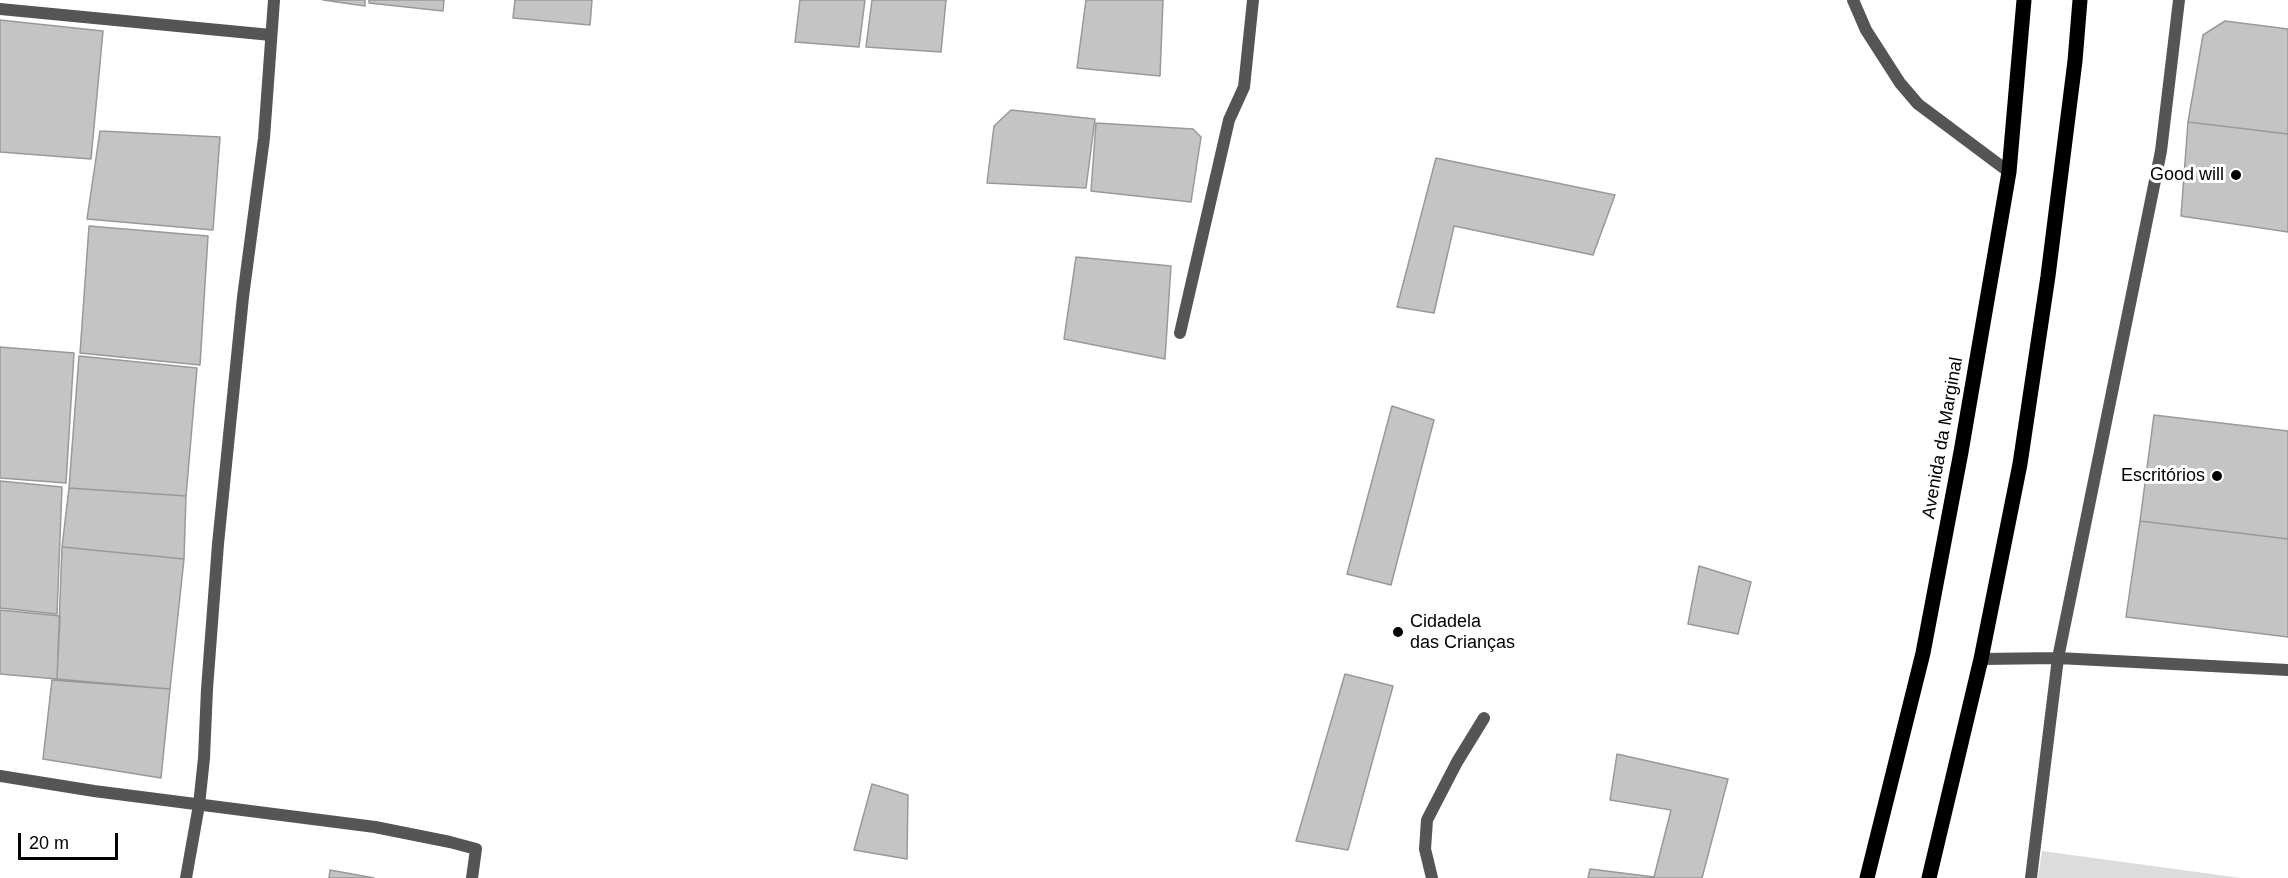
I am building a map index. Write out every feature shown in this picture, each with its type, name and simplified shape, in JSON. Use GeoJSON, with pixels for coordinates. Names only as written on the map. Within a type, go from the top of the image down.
{"type":"FeatureCollection","features":[{"type":"Feature","properties":{"kind":"main road","name":"Avenida da Marginal"},"geometry":{"type":"LineString","coordinates":[[1867,878],[1923,653],[1961,452],[2008,172],[2024,0]]}},
{"type":"Feature","properties":{"kind":"main road"},"geometry":{"type":"LineString","coordinates":[[1929,878],[1982,658],[2020,464],[2075,61],[2080,0]]}},
{"type":"Feature","properties":{"kind":"street"},"geometry":{"type":"LineString","coordinates":[[186,878],[199,805],[204,758],[218,544],[243,297],[264,138],[274,0]]}},
{"type":"Feature","properties":{"kind":"street"},"geometry":{"type":"LineString","coordinates":[[1180,333],[1229,120],[1244,87],[1253,0]]}},
{"type":"Feature","properties":{"kind":"street"},"geometry":{"type":"LineString","coordinates":[[1853,0],[1872,39],[1900,83],[1918,104],[2008,172]]}},
{"type":"Feature","properties":{"kind":"street"},"geometry":{"type":"LineString","coordinates":[[2031,878],[2058,658],[2161,151],[2179,0]]}},
{"type":"Feature","properties":{"kind":"street"},"geometry":{"type":"LineString","coordinates":[[0,9],[271,35]]}},
{"type":"Feature","properties":{"kind":"street"},"geometry":{"type":"LineString","coordinates":[[1982,658],[2058,658],[2288,670]]}},
{"type":"Feature","properties":{"kind":"street"},"geometry":{"type":"LineString","coordinates":[[1432,878],[1425,849],[1427,820],[1457,762],[1484,718]]}},
{"type":"Feature","properties":{"kind":"street"},"geometry":{"type":"LineString","coordinates":[[0,776],[199,805],[375,827],[476,849],[472,878]]}},
{"type":"Feature","properties":{"kind":"shaded area"},"geometry":{"type":"Polygon","coordinates":[[[2042,851],[2241,878],[2038,878],[2042,851]]]}},
{"type":"Feature","properties":{"kind":"building"},"geometry":{"type":"Polygon","coordinates":[[[323,0],[365,0],[365,6],[323,0]]]}},
{"type":"Feature","properties":{"kind":"building"},"geometry":{"type":"Polygon","coordinates":[[[369,0],[444,0],[443,11],[369,3],[369,0]]]}},
{"type":"Feature","properties":{"kind":"building"},"geometry":{"type":"Polygon","coordinates":[[[515,0],[592,0],[590,25],[513,18],[515,0]]]}},
{"type":"Feature","properties":{"kind":"building"},"geometry":{"type":"Polygon","coordinates":[[[800,0],[865,0],[859,47],[795,42],[800,0]]]}},
{"type":"Feature","properties":{"kind":"building"},"geometry":{"type":"Polygon","coordinates":[[[872,0],[946,0],[941,52],[866,47],[872,0]]]}},
{"type":"Feature","properties":{"kind":"building"},"geometry":{"type":"Polygon","coordinates":[[[1086,0],[1163,0],[1160,76],[1077,68],[1086,0]]]}},
{"type":"Feature","properties":{"kind":"building"},"geometry":{"type":"Polygon","coordinates":[[[0,20],[103,31],[91,159],[0,152],[0,20]]]}},
{"type":"Feature","properties":{"kind":"building"},"geometry":{"type":"Polygon","coordinates":[[[2225,21],[2288,29],[2288,134],[2188,122],[2203,35],[2225,21]]]}},
{"type":"Feature","properties":{"kind":"building"},"geometry":{"type":"Polygon","coordinates":[[[1011,110],[1095,119],[1086,188],[987,183],[994,126],[1011,110]]]}},
{"type":"Feature","properties":{"kind":"building","name":"Good will"},"geometry":{"type":"Polygon","coordinates":[[[2188,122],[2288,134],[2288,232],[2181,216],[2188,122]]]}},
{"type":"Feature","properties":{"kind":"building"},"geometry":{"type":"Polygon","coordinates":[[[1096,123],[1193,129],[1201,137],[1191,202],[1091,191],[1096,123]]]}},
{"type":"Feature","properties":{"kind":"building"},"geometry":{"type":"Polygon","coordinates":[[[100,131],[220,137],[213,230],[87,219],[100,131]]]}},
{"type":"Feature","properties":{"kind":"building"},"geometry":{"type":"Polygon","coordinates":[[[1436,158],[1615,195],[1593,255],[1454,226],[1434,313],[1397,307],[1436,158]]]}},
{"type":"Feature","properties":{"kind":"building"},"geometry":{"type":"Polygon","coordinates":[[[89,226],[208,236],[200,365],[80,353],[89,226]]]}},
{"type":"Feature","properties":{"kind":"building"},"geometry":{"type":"Polygon","coordinates":[[[1076,257],[1171,266],[1165,359],[1064,339],[1076,257]]]}},
{"type":"Feature","properties":{"kind":"building"},"geometry":{"type":"Polygon","coordinates":[[[0,347],[74,353],[66,483],[0,478],[0,347]]]}},
{"type":"Feature","properties":{"kind":"building"},"geometry":{"type":"Polygon","coordinates":[[[79,356],[197,368],[186,496],[69,488],[79,356]]]}},
{"type":"Feature","properties":{"kind":"building"},"geometry":{"type":"Polygon","coordinates":[[[1392,406],[1434,420],[1391,585],[1347,574],[1392,406]]]}},
{"type":"Feature","properties":{"kind":"building","name":"Escritórios"},"geometry":{"type":"Polygon","coordinates":[[[2154,415],[2288,431],[2288,539],[2140,521],[2154,415]]]}},
{"type":"Feature","properties":{"kind":"building"},"geometry":{"type":"Polygon","coordinates":[[[0,481],[62,487],[57,614],[0,608],[0,481]]]}},
{"type":"Feature","properties":{"kind":"building"},"geometry":{"type":"Polygon","coordinates":[[[69,488],[186,496],[184,559],[62,547],[69,488]]]}},
{"type":"Feature","properties":{"kind":"building"},"geometry":{"type":"Polygon","coordinates":[[[2140,521],[2288,539],[2288,637],[2126,617],[2140,521]]]}},
{"type":"Feature","properties":{"kind":"building"},"geometry":{"type":"Polygon","coordinates":[[[62,547],[184,559],[170,689],[57,679],[62,547]]]}},
{"type":"Feature","properties":{"kind":"building"},"geometry":{"type":"Polygon","coordinates":[[[1699,566],[1751,582],[1738,634],[1688,624],[1699,566]]]}},
{"type":"Feature","properties":{"kind":"building"},"geometry":{"type":"Polygon","coordinates":[[[0,610],[60,616],[57,679],[0,674],[0,610]]]}},
{"type":"Feature","properties":{"kind":"building"},"geometry":{"type":"Polygon","coordinates":[[[1345,674],[1393,686],[1348,850],[1296,841],[1345,674]]]}},
{"type":"Feature","properties":{"kind":"building"},"geometry":{"type":"Polygon","coordinates":[[[52,680],[170,689],[161,778],[43,759],[52,680]]]}},
{"type":"Feature","properties":{"kind":"building"},"geometry":{"type":"Polygon","coordinates":[[[1617,754],[1728,779],[1702,878],[1588,878],[1590,869],[1654,877],[1671,810],[1610,800],[1617,754]]]}},
{"type":"Feature","properties":{"kind":"building"},"geometry":{"type":"Polygon","coordinates":[[[872,784],[908,795],[907,859],[854,850],[872,784]]]}},
{"type":"Feature","properties":{"kind":"building"},"geometry":{"type":"Polygon","coordinates":[[[330,870],[374,878],[329,878],[330,870]]]}},
{"type":"Feature","properties":{"kind":"place","name":"Good will"},"geometry":{"type":"Point","coordinates":[2236,175]}},
{"type":"Feature","properties":{"kind":"place","name":"Escritórios"},"geometry":{"type":"Point","coordinates":[2217,476]}},
{"type":"Feature","properties":{"kind":"place","name":"Cidadela das Crianças"},"geometry":{"type":"Point","coordinates":[1398,632]}}]}
